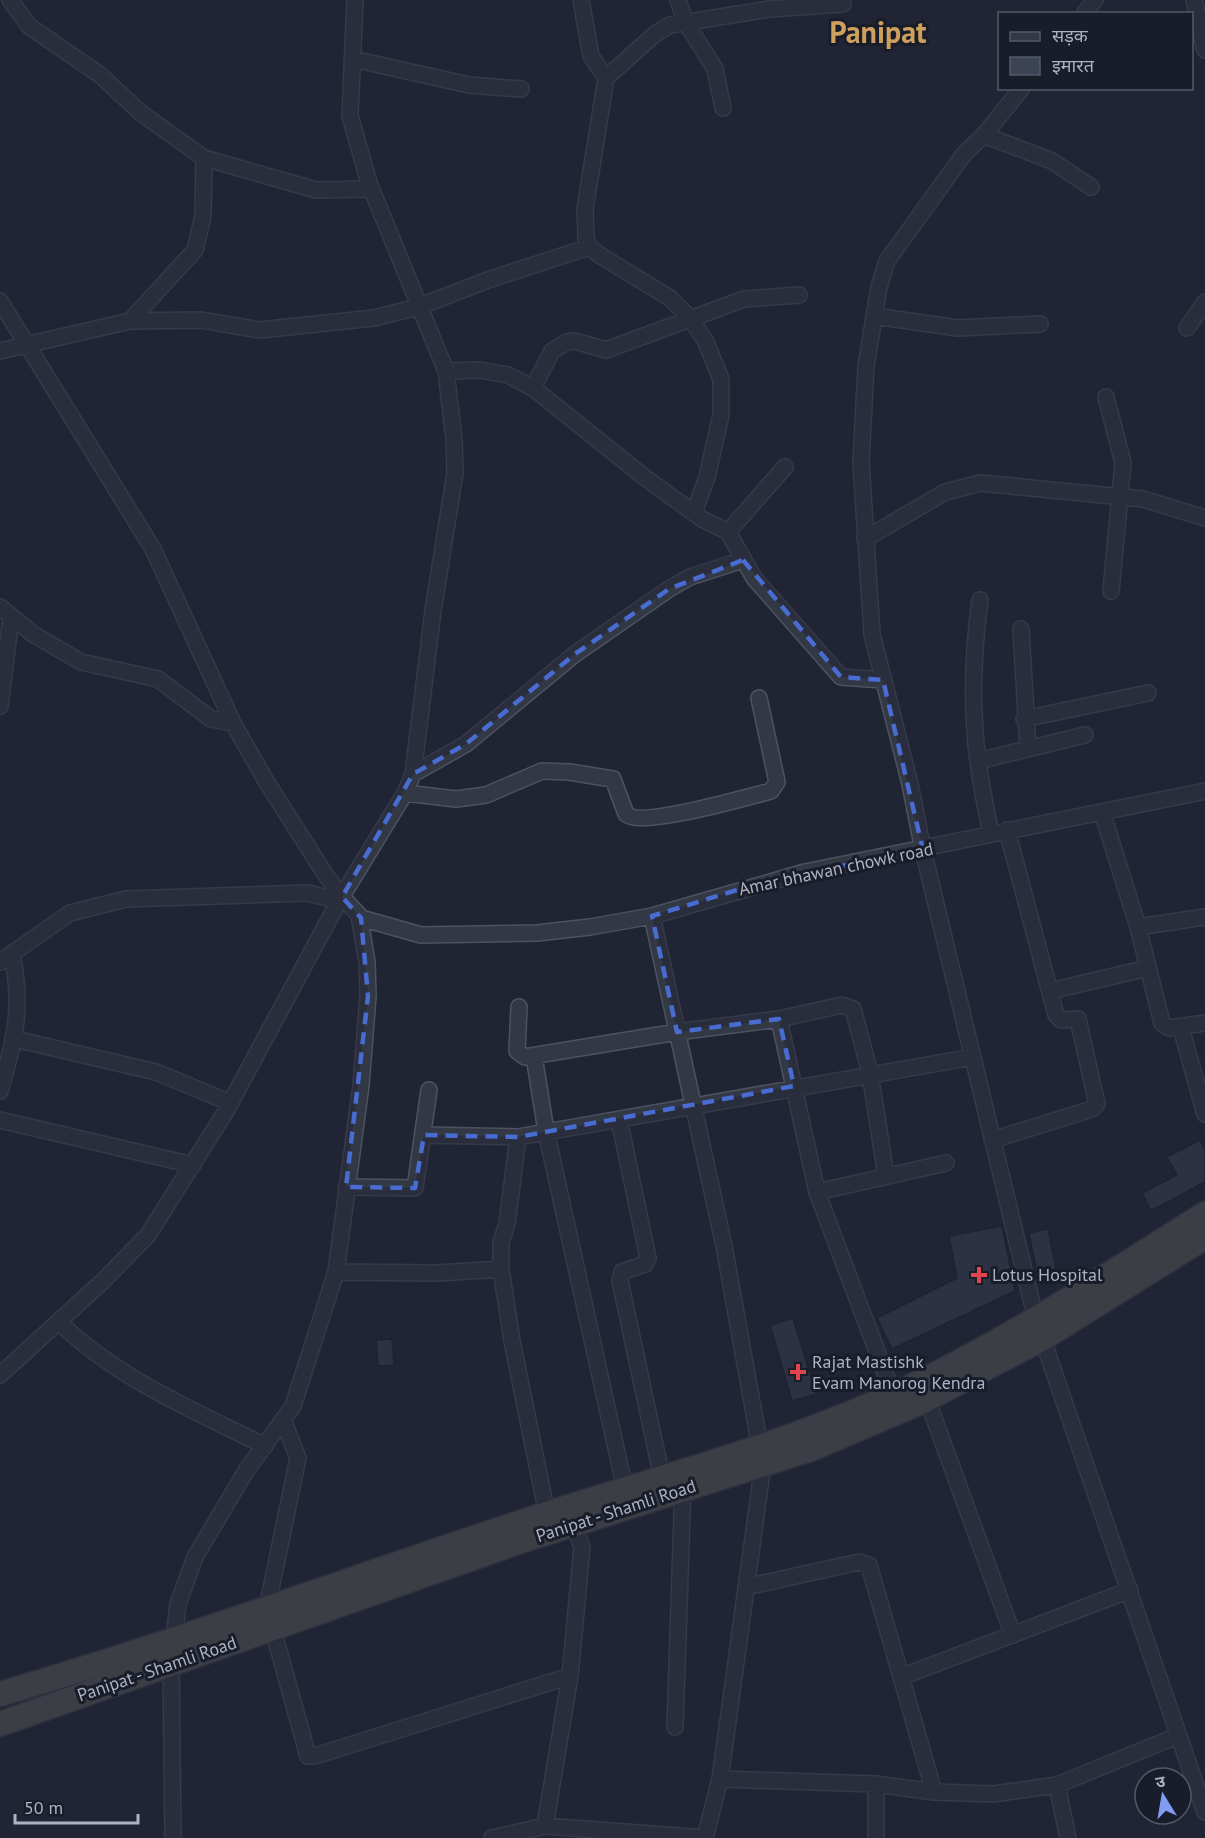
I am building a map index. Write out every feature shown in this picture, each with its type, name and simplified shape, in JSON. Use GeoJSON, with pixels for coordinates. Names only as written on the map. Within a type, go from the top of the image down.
{"type":"FeatureCollection","features":[{"type":"Feature","properties":{"kind":"highway","name":"Panipat - Shamli Road"},"geometry":{"type":"LineString","coordinates":[[762,1455],[804,1433],[1040,1329],[1205,1214]]}},
{"type":"Feature","properties":{"kind":"highway","name":"Panipat - Shamli Road"},"geometry":{"type":"LineString","coordinates":[[0,1724],[171,1664],[271,1618],[562,1515],[762,1455],[811,1449],[927,1399],[1040,1329],[1205,1237]]}},
{"type":"Feature","properties":{"kind":"highway","name":"Panipat - Shamli Road"},"geometry":{"type":"LineString","coordinates":[[562,1515],[625,1489],[676,1479]]}},
{"type":"Feature","properties":{"kind":"highway","name":"Panipat - Shamli Road"},"geometry":{"type":"LineString","coordinates":[[0,1694],[102,1664],[173,1638],[271,1618]]}},
{"type":"Feature","properties":{"kind":"street"},"geometry":{"type":"LineString","coordinates":[[10,0],[29,26],[100,75],[141,113],[204,158],[316,190],[371,189]]}},
{"type":"Feature","properties":{"kind":"street"},"geometry":{"type":"LineString","coordinates":[[0,1375],[60,1322],[148,1234],[231,1103],[340,899],[405,793],[413,774],[433,611],[455,473],[454,439],[446,371],[371,189],[350,116],[355,0]]}},
{"type":"Feature","properties":{"kind":"street"},"geometry":{"type":"LineString","coordinates":[[582,0],[591,56],[606,78]]}},
{"type":"Feature","properties":{"kind":"street"},"geometry":{"type":"LineString","coordinates":[[678,0],[685,21],[715,69],[723,108]]}},
{"type":"Feature","properties":{"kind":"street"},"geometry":{"type":"LineString","coordinates":[[1086,12],[1095,0]]}},
{"type":"Feature","properties":{"kind":"street"},"geometry":{"type":"LineString","coordinates":[[1194,0],[1205,50]]}},
{"type":"Feature","properties":{"kind":"street"},"geometry":{"type":"LineString","coordinates":[[694,513],[707,477],[721,416],[721,380],[705,340],[690,318],[670,298],[589,247],[585,229],[585,208],[606,78],[654,34],[685,21],[769,9],[843,4]]}},
{"type":"Feature","properties":{"kind":"street"},"geometry":{"type":"LineString","coordinates":[[353,59],[469,85],[521,89]]}},
{"type":"Feature","properties":{"kind":"street"},"geometry":{"type":"LineString","coordinates":[[1020,90],[984,135],[964,154],[887,261],[879,287],[866,366],[861,462],[872,634],[910,784],[923,850],[992,1140],[1040,1329],[1205,1812]]}},
{"type":"Feature","properties":{"kind":"street"},"geometry":{"type":"LineString","coordinates":[[984,135],[1052,161],[1091,187]]}},
{"type":"Feature","properties":{"kind":"street"},"geometry":{"type":"LineString","coordinates":[[130,321],[195,250],[202,216],[204,158]]}},
{"type":"Feature","properties":{"kind":"street"},"geometry":{"type":"LineString","coordinates":[[0,351],[130,321],[201,320],[259,330],[367,319],[418,307],[488,280],[589,247]]}},
{"type":"Feature","properties":{"kind":"street"},"geometry":{"type":"LineString","coordinates":[[533,388],[552,351],[560,345],[575,341],[606,350],[744,299],[799,295]]}},
{"type":"Feature","properties":{"kind":"street"},"geometry":{"type":"LineString","coordinates":[[0,301],[153,549],[233,723],[266,781],[340,899],[361,918],[367,963],[368,996],[361,1085],[336,1272],[296,1398],[284,1422],[246,1471],[187,1574],[178,1604],[171,1664],[173,1838]]}},
{"type":"Feature","properties":{"kind":"street"},"geometry":{"type":"LineString","coordinates":[[1187,328],[1205,302]]}},
{"type":"Feature","properties":{"kind":"street"},"geometry":{"type":"LineString","coordinates":[[874,316],[958,328],[1040,324]]}},
{"type":"Feature","properties":{"kind":"street"},"geometry":{"type":"LineString","coordinates":[[446,371],[480,370],[498,374],[533,388],[643,476],[694,513],[728,532],[754,578],[841,676],[883,680]]}},
{"type":"Feature","properties":{"kind":"street"},"geometry":{"type":"LineString","coordinates":[[1106,398],[1123,463],[1111,591]]}},
{"type":"Feature","properties":{"kind":"street"},"geometry":{"type":"LineString","coordinates":[[728,532],[784,468]]}},
{"type":"Feature","properties":{"kind":"street"},"geometry":{"type":"LineString","coordinates":[[866,539],[945,492],[981,483],[1143,499],[1205,518]]}},
{"type":"Feature","properties":{"kind":"street"},"geometry":{"type":"LineString","coordinates":[[413,774],[466,744],[575,654],[669,589],[698,574],[743,560]]}},
{"type":"Feature","properties":{"kind":"street"},"geometry":{"type":"LineString","coordinates":[[980,600],[975,637],[978,761],[991,834]]}},
{"type":"Feature","properties":{"kind":"street"},"geometry":{"type":"LineString","coordinates":[[6,612],[33,634],[81,662],[152,676],[211,718],[233,723]]}},
{"type":"Feature","properties":{"kind":"street"},"geometry":{"type":"LineString","coordinates":[[0,706],[6,612]]}},
{"type":"Feature","properties":{"kind":"street"},"geometry":{"type":"LineString","coordinates":[[1021,628],[1024,718],[1028,749]]}},
{"type":"Feature","properties":{"kind":"street"},"geometry":{"type":"LineString","coordinates":[[1024,718],[1148,693]]}},
{"type":"Feature","properties":{"kind":"street"},"geometry":{"type":"LineString","coordinates":[[405,793],[466,798],[495,793],[534,772],[569,772],[613,779],[626,814],[636,818],[679,813],[771,791],[777,782],[759,698]]}},
{"type":"Feature","properties":{"kind":"street"},"geometry":{"type":"LineString","coordinates":[[978,761],[1085,735]]}},
{"type":"Feature","properties":{"kind":"street","name":"Amar bhawan chowk road"},"geometry":{"type":"LineString","coordinates":[[361,918],[403,932],[434,935],[537,933],[652,916],[770,880],[1205,791]]}},
{"type":"Feature","properties":{"kind":"street"},"geometry":{"type":"LineString","coordinates":[[1102,812],[1138,927],[1162,1023],[1169,1028],[1205,1023]]}},
{"type":"Feature","properties":{"kind":"street"},"geometry":{"type":"LineString","coordinates":[[992,1140],[1092,1109],[1098,1104],[1078,1019],[1058,1018],[1007,830]]}},
{"type":"Feature","properties":{"kind":"street"},"geometry":{"type":"LineString","coordinates":[[0,1091],[15,1039],[19,996],[3,959],[70,914],[126,899],[301,893],[340,899]]}},
{"type":"Feature","properties":{"kind":"street"},"geometry":{"type":"LineString","coordinates":[[492,1838],[520,1834],[545,1826],[705,1838],[720,1779],[762,1455],[724,1246],[652,916]]}},
{"type":"Feature","properties":{"kind":"street"},"geometry":{"type":"LineString","coordinates":[[1138,927],[1205,917]]}},
{"type":"Feature","properties":{"kind":"street"},"geometry":{"type":"LineString","coordinates":[[1050,991],[1148,968]]}},
{"type":"Feature","properties":{"kind":"street"},"geometry":{"type":"LineString","coordinates":[[519,1007],[517,1051],[522,1057],[677,1032],[779,1019],[842,1005],[850,1006],[853,1009],[870,1074],[886,1176]]}},
{"type":"Feature","properties":{"kind":"street"},"geometry":{"type":"LineString","coordinates":[[779,1019],[817,1192],[893,1394]]}},
{"type":"Feature","properties":{"kind":"street"},"geometry":{"type":"LineString","coordinates":[[1181,1028],[1205,1114]]}},
{"type":"Feature","properties":{"kind":"street"},"geometry":{"type":"LineString","coordinates":[[15,1039],[135,1066],[172,1078],[231,1103]]}},
{"type":"Feature","properties":{"kind":"street"},"geometry":{"type":"LineString","coordinates":[[534,1056],[546,1131],[625,1489]]}},
{"type":"Feature","properties":{"kind":"street"},"geometry":{"type":"LineString","coordinates":[[424,1135],[518,1137],[794,1086],[973,1057]]}},
{"type":"Feature","properties":{"kind":"street"},"geometry":{"type":"LineString","coordinates":[[346,1187],[414,1189],[429,1090]]}},
{"type":"Feature","properties":{"kind":"street"},"geometry":{"type":"LineString","coordinates":[[619,1119],[648,1258],[645,1264],[622,1272],[620,1281],[676,1479],[675,1727]]}},
{"type":"Feature","properties":{"kind":"street"},"geometry":{"type":"LineString","coordinates":[[0,1120],[193,1165]]}},
{"type":"Feature","properties":{"kind":"street"},"geometry":{"type":"LineString","coordinates":[[518,1137],[507,1224],[501,1242],[501,1269],[512,1341],[562,1515],[582,1547],[570,1676],[545,1826]]}},
{"type":"Feature","properties":{"kind":"street"},"geometry":{"type":"LineString","coordinates":[[817,1192],[946,1163]]}},
{"type":"Feature","properties":{"kind":"street"},"geometry":{"type":"LineString","coordinates":[[336,1272],[437,1273],[501,1269]]}},
{"type":"Feature","properties":{"kind":"street"},"geometry":{"type":"LineString","coordinates":[[60,1322],[80,1342],[126,1375],[265,1446]]}},
{"type":"Feature","properties":{"kind":"street"},"geometry":{"type":"LineString","coordinates":[[927,1399],[1013,1635]]}},
{"type":"Feature","properties":{"kind":"street"},"geometry":{"type":"LineString","coordinates":[[284,1422],[298,1458],[271,1618],[304,1749],[312,1757],[570,1676]]}},
{"type":"Feature","properties":{"kind":"street"},"geometry":{"type":"LineString","coordinates":[[746,1587],[859,1562],[867,1563],[934,1792]]}},
{"type":"Feature","properties":{"kind":"street"},"geometry":{"type":"LineString","coordinates":[[901,1677],[1130,1590]]}},
{"type":"Feature","properties":{"kind":"street"},"geometry":{"type":"LineString","coordinates":[[720,1779],[876,1784],[934,1792],[993,1794],[1057,1785],[1178,1736]]}},
{"type":"Feature","properties":{"kind":"street"},"geometry":{"type":"LineString","coordinates":[[876,1784],[876,1838]]}},
{"type":"Feature","properties":{"kind":"street"},"geometry":{"type":"LineString","coordinates":[[1057,1785],[1068,1838]]}},
{"type":"Feature","properties":{"kind":"highlighted area"},"geometry":{"type":"Polygon","coordinates":[[[743,560],[841,677],[883,680],[923,850],[770,880],[652,916],[677,1032],[779,1019],[794,1086],[518,1137],[424,1135],[415,1188],[346,1187],[368,996],[361,918],[342,897],[413,774],[466,744],[575,654],[669,589],[743,560]]]}},
{"type":"Feature","properties":{"kind":"building"},"geometry":{"type":"Polygon","coordinates":[[[1200,1140],[1205,1150],[1205,1182],[1151,1211],[1142,1193],[1177,1175],[1167,1157],[1200,1140]]]}},
{"type":"Feature","properties":{"kind":"building"},"geometry":{"type":"Polygon","coordinates":[[[1002,1226],[1015,1291],[892,1349],[877,1318],[957,1278],[949,1236],[1002,1226]]]}},
{"type":"Feature","properties":{"kind":"building"},"geometry":{"type":"Polygon","coordinates":[[[1048,1229],[1056,1269],[1037,1273],[1029,1233],[1048,1229]]]}},
{"type":"Feature","properties":{"kind":"building"},"geometry":{"type":"Polygon","coordinates":[[[793,1318],[816,1394],[792,1401],[770,1325],[793,1318]]]}},
{"type":"Feature","properties":{"kind":"building"},"geometry":{"type":"Polygon","coordinates":[[[392,1339],[394,1365],[378,1366],[376,1340],[392,1339]]]}},
{"type":"Feature","properties":{"kind":"place","name":"Lotus Hospital"},"geometry":{"type":"Point","coordinates":[979,1275]}},
{"type":"Feature","properties":{"kind":"place","name":"Rajat Mastishk Evam Manorog Kendra"},"geometry":{"type":"Point","coordinates":[798,1372]}},
{"type":"Feature","properties":{"kind":"district","name":"Panipat"},"geometry":{"type":"Point","coordinates":[878,33]}}]}
